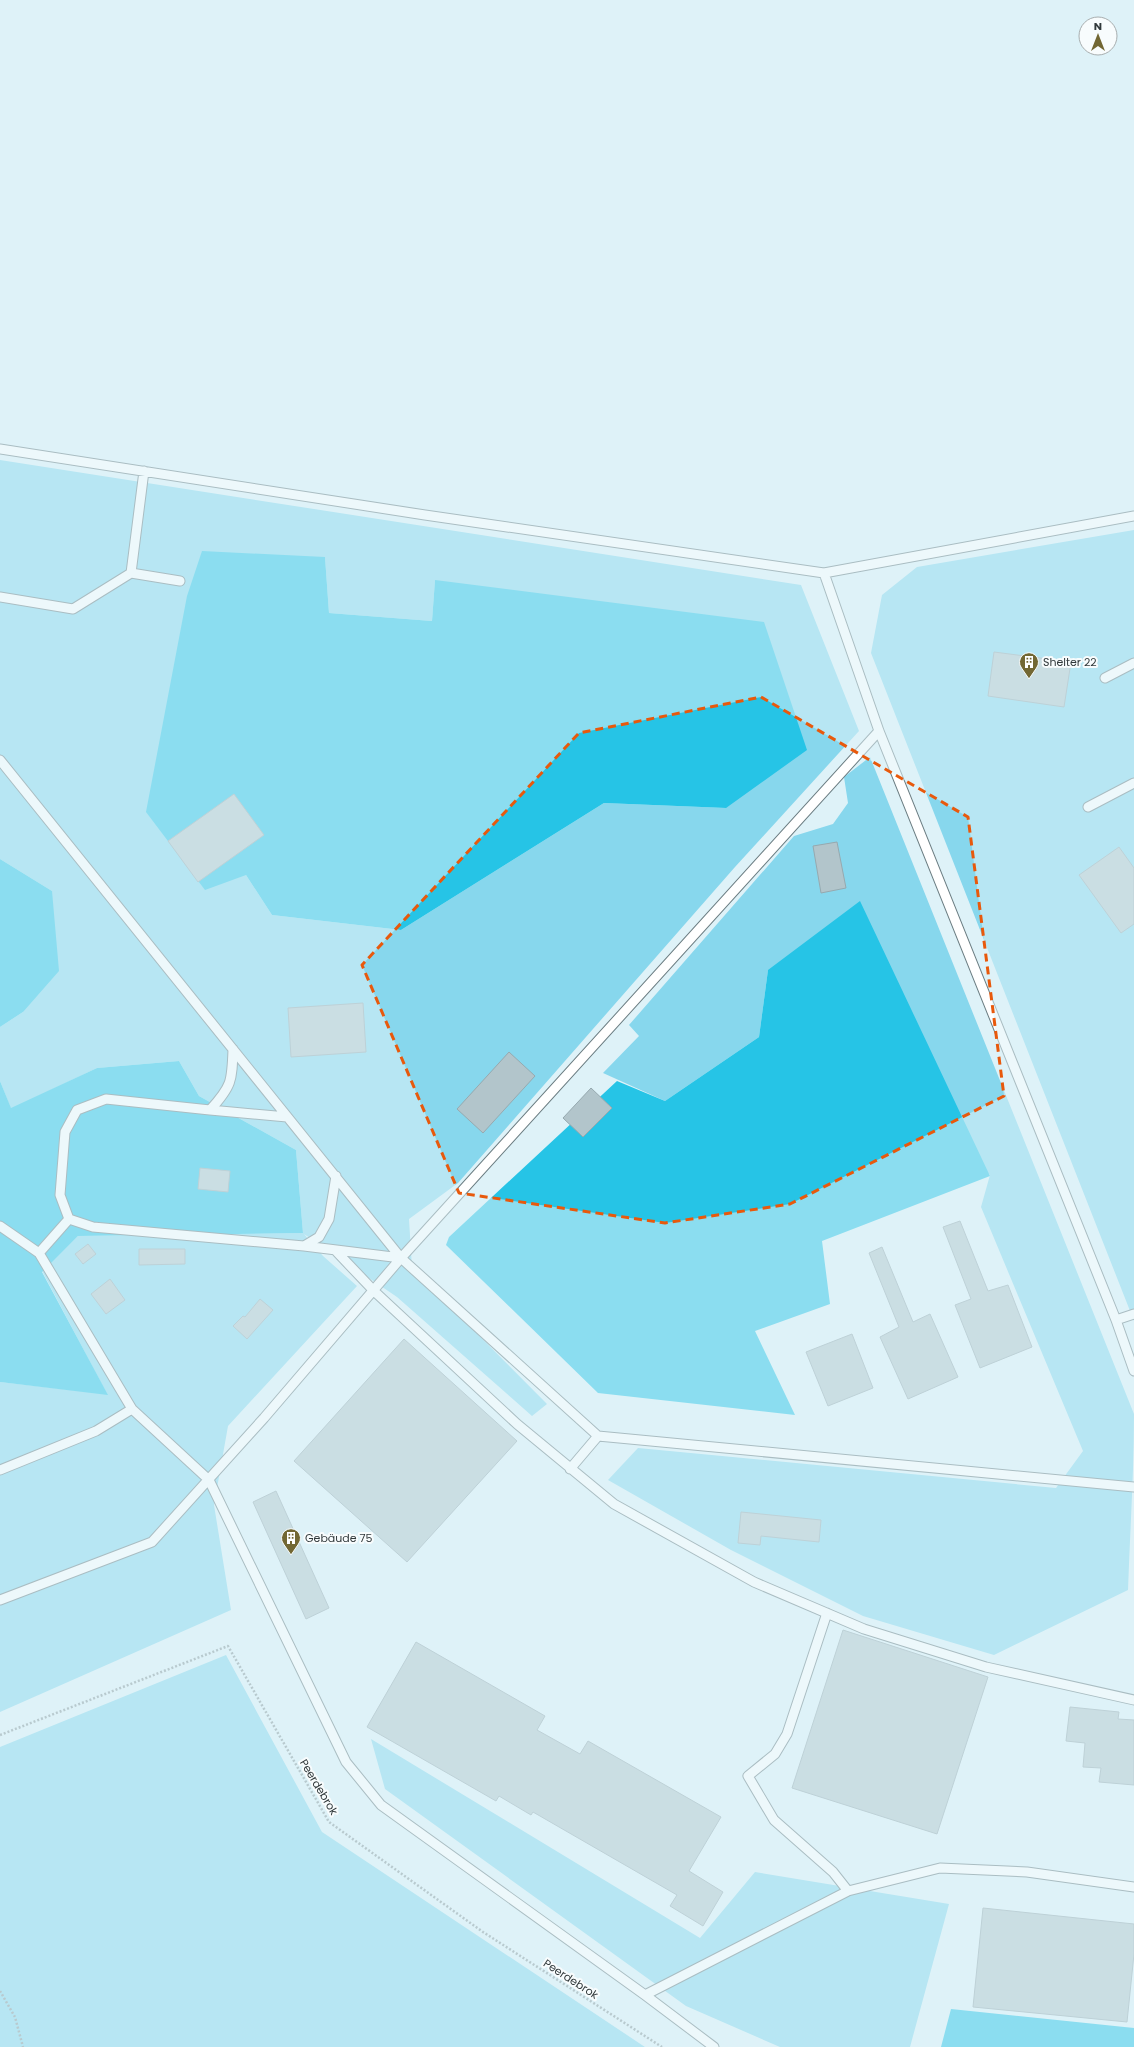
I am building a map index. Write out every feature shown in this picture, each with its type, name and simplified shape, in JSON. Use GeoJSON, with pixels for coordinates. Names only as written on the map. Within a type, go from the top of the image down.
{"type":"FeatureCollection","features":[{"type":"Feature","properties":{"kind":"lane"},"geometry":{"type":"LineString","coordinates":[[0,449],[425,515],[824,573],[1134,516]]}},
{"type":"Feature","properties":{"kind":"lane"},"geometry":{"type":"LineString","coordinates":[[131,572],[144,471]]}},
{"type":"Feature","properties":{"kind":"lane"},"geometry":{"type":"LineString","coordinates":[[0,597],[73,609],[131,572],[180,581]]}},
{"type":"Feature","properties":{"kind":"lane"},"geometry":{"type":"LineString","coordinates":[[824,573],[879,731],[1116,1320],[1134,1371]]}},
{"type":"Feature","properties":{"kind":"lane"},"geometry":{"type":"LineString","coordinates":[[1105,678],[1134,663]]}},
{"type":"Feature","properties":{"kind":"lane"},"geometry":{"type":"LineString","coordinates":[[0,1600],[152,1542],[209,1480],[401,1258],[879,731]]}},
{"type":"Feature","properties":{"kind":"lane"},"geometry":{"type":"LineString","coordinates":[[0,760],[401,1258],[598,1436],[1134,1487]]}},
{"type":"Feature","properties":{"kind":"lane"},"geometry":{"type":"LineString","coordinates":[[1088,807],[1134,783]]}},
{"type":"Feature","properties":{"kind":"lane"},"geometry":{"type":"LineString","coordinates":[[210,1110],[226,1093],[232,1075],[233,1049]]}},
{"type":"Feature","properties":{"kind":"lane"},"geometry":{"type":"LineString","coordinates":[[69,1219],[60,1195],[65,1132],[77,1110],[106,1099],[287,1117]]}},
{"type":"Feature","properties":{"kind":"lane"},"geometry":{"type":"LineString","coordinates":[[304,1246],[318,1237],[329,1219],[336,1176]]}},
{"type":"Feature","properties":{"kind":"lane"},"geometry":{"type":"LineString","coordinates":[[69,1219],[93,1226],[304,1246],[401,1258]]}},
{"type":"Feature","properties":{"kind":"lane"},"geometry":{"type":"LineString","coordinates":[[39,1253],[69,1219]]}},
{"type":"Feature","properties":{"kind":"lane"},"geometry":{"type":"LineString","coordinates":[[0,1226],[39,1253],[132,1409],[209,1480],[346,1762],[381,1805],[645,1995],[714,2047]]}},
{"type":"Feature","properties":{"kind":"lane"},"geometry":{"type":"LineString","coordinates":[[335,1250],[374,1291],[518,1424],[570,1469],[620,1507],[754,1582],[864,1629],[986,1667],[1134,1700]]}},
{"type":"Feature","properties":{"kind":"lane"},"geometry":{"type":"LineString","coordinates":[[1116,1320],[1134,1314]]}},
{"type":"Feature","properties":{"kind":"lane"},"geometry":{"type":"LineString","coordinates":[[0,1470],[96,1431],[132,1409]]}},
{"type":"Feature","properties":{"kind":"lane"},"geometry":{"type":"LineString","coordinates":[[570,1469],[598,1436]]}},
{"type":"Feature","properties":{"kind":"lane"},"geometry":{"type":"LineString","coordinates":[[827,1614],[787,1734],[774,1754],[748,1776],[774,1820],[834,1872],[848,1891]]}},
{"type":"Feature","properties":{"kind":"lane"},"geometry":{"type":"LineString","coordinates":[[645,1995],[848,1891],[940,1868],[1027,1872],[1134,1887]]}},
{"type":"Feature","properties":{"kind":"path","name":"Peerdebrok"},"geometry":{"type":"LineString","coordinates":[[0,1735],[228,1646],[329,1822],[483,1932],[662,2047]]}},
{"type":"Feature","properties":{"kind":"path"},"geometry":{"type":"LineString","coordinates":[[0,1991],[15,2017],[24,2047]]}},
{"type":"Feature","properties":{"kind":"highlighted area"},"geometry":{"type":"Polygon","coordinates":[[[761,697],[968,817],[1004,1096],[790,1204],[665,1223],[459,1193],[362,965],[579,733],[761,697]]]}},
{"type":"Feature","properties":{"kind":"shaded area"},"geometry":{"type":"Polygon","coordinates":[[[0,460],[801,585],[859,731],[735,867],[458,1183],[409,1219],[412,1268],[547,1404],[532,1416],[397,1297],[304,1234],[323,1256],[357,1286],[228,1426],[214,1505],[231,1610],[0,1712],[0,1382],[107,1394],[42,1271],[78,1236],[303,1233],[296,1150],[199,1096],[179,1061],[97,1068],[11,1109],[0,1081],[0,1027],[23,1012],[52,891],[0,859],[0,460]],[[325,557],[246,875],[272,915],[401,930],[604,803],[726,808],[435,580],[432,621],[329,613],[325,557]]]}},
{"type":"Feature","properties":{"kind":"shaded area"},"geometry":{"type":"Polygon","coordinates":[[[1134,530],[1134,1321],[871,653],[882,595],[917,567],[1134,530]]]}},
{"type":"Feature","properties":{"kind":"shaded area"},"geometry":{"type":"Polygon","coordinates":[[[202,551],[325,557],[329,613],[432,621],[435,580],[764,622],[807,750],[726,808],[604,803],[401,930],[272,915],[246,875],[205,890],[146,812],[187,596],[202,551]]]}},
{"type":"Feature","properties":{"kind":"shaded area"},"geometry":{"type":"Polygon","coordinates":[[[870,757],[1134,1414],[1133,1480],[1128,1590],[994,1655],[863,1616],[731,1550],[608,1480],[638,1448],[1056,1488],[1083,1451],[981,1207],[990,1175],[768,970],[759,1037],[665,1101],[603,1073],[639,1036],[629,1025],[794,836],[833,824],[848,803],[844,777],[870,757]]]}},
{"type":"Feature","properties":{"kind":"shaded area"},"geometry":{"type":"Polygon","coordinates":[[[0,859],[52,891],[59,971],[23,1012],[0,1027],[0,859]]]}},
{"type":"Feature","properties":{"kind":"shaded area"},"geometry":{"type":"Polygon","coordinates":[[[860,901],[990,1176],[822,1241],[830,1304],[755,1331],[795,1415],[598,1393],[446,1245],[449,1237],[617,1081],[665,1101],[759,1037],[768,970],[860,901]]]}},
{"type":"Feature","properties":{"kind":"shaded area"},"geometry":{"type":"Polygon","coordinates":[[[179,1061],[199,1096],[296,1150],[303,1233],[78,1236],[42,1272],[108,1395],[0,1382],[0,1081],[11,1108],[97,1068],[179,1061]]]}},
{"type":"Feature","properties":{"kind":"shaded area"},"geometry":{"type":"Polygon","coordinates":[[[226,1655],[322,1832],[645,2047],[0,2047],[0,1747],[226,1655]]]}},
{"type":"Feature","properties":{"kind":"shaded area"},"geometry":{"type":"Polygon","coordinates":[[[371,1739],[700,1938],[755,1872],[949,1904],[910,2047],[780,2047],[686,2006],[385,1789],[371,1739]]]}},
{"type":"Feature","properties":{"kind":"shaded area"},"geometry":{"type":"Polygon","coordinates":[[[951,2009],[1134,2028],[1134,2047],[941,2047],[951,2009]]]}},
{"type":"Feature","properties":{"kind":"building","name":"Shelter 22"},"geometry":{"type":"Polygon","coordinates":[[[994,652],[1071,662],[1064,707],[988,696],[994,652]]]}},
{"type":"Feature","properties":{"kind":"building"},"geometry":{"type":"Polygon","coordinates":[[[234,794],[264,835],[198,882],[168,841],[234,794]]]}},
{"type":"Feature","properties":{"kind":"building"},"geometry":{"type":"Polygon","coordinates":[[[837,842],[846,888],[821,893],[813,846],[837,842]]]}},
{"type":"Feature","properties":{"kind":"building"},"geometry":{"type":"Polygon","coordinates":[[[1119,847],[1134,868],[1134,924],[1121,933],[1079,875],[1119,847]]]}},
{"type":"Feature","properties":{"kind":"building"},"geometry":{"type":"Polygon","coordinates":[[[363,1003],[366,1052],[291,1057],[288,1008],[363,1003]]]}},
{"type":"Feature","properties":{"kind":"building"},"geometry":{"type":"Polygon","coordinates":[[[509,1052],[535,1076],[483,1133],[457,1109],[509,1052]]]}},
{"type":"Feature","properties":{"kind":"building"},"geometry":{"type":"Polygon","coordinates":[[[591,1088],[612,1108],[583,1137],[563,1118],[591,1088]]]}},
{"type":"Feature","properties":{"kind":"building"},"geometry":{"type":"Polygon","coordinates":[[[200,1168],[230,1171],[228,1192],[198,1189],[200,1168]]]}},
{"type":"Feature","properties":{"kind":"building"},"geometry":{"type":"Polygon","coordinates":[[[960,1221],[988,1291],[1008,1285],[1032,1347],[980,1368],[955,1305],[971,1299],[943,1227],[960,1221]]]}},
{"type":"Feature","properties":{"kind":"building"},"geometry":{"type":"Polygon","coordinates":[[[88,1244],[96,1254],[83,1264],[75,1254],[88,1244]]]}},
{"type":"Feature","properties":{"kind":"building"},"geometry":{"type":"Polygon","coordinates":[[[882,1247],[913,1322],[930,1314],[958,1377],[908,1399],[880,1337],[899,1327],[869,1253],[882,1247]]]}},
{"type":"Feature","properties":{"kind":"building"},"geometry":{"type":"Polygon","coordinates":[[[139,1249],[185,1249],[185,1264],[139,1265],[139,1249]]]}},
{"type":"Feature","properties":{"kind":"building"},"geometry":{"type":"Polygon","coordinates":[[[110,1279],[125,1300],[106,1314],[91,1294],[110,1279]]]}},
{"type":"Feature","properties":{"kind":"building"},"geometry":{"type":"Polygon","coordinates":[[[260,1299],[273,1310],[247,1339],[233,1326],[243,1316],[245,1317],[260,1299]]]}},
{"type":"Feature","properties":{"kind":"building"},"geometry":{"type":"Polygon","coordinates":[[[852,1334],[873,1388],[828,1406],[806,1352],[852,1334]]]}},
{"type":"Feature","properties":{"kind":"building"},"geometry":{"type":"Polygon","coordinates":[[[404,1339],[517,1441],[407,1562],[294,1461],[404,1339]]]}},
{"type":"Feature","properties":{"kind":"building","name":"Gebäude 75"},"geometry":{"type":"Polygon","coordinates":[[[276,1491],[329,1608],[306,1619],[253,1502],[276,1491]]]}},
{"type":"Feature","properties":{"kind":"building"},"geometry":{"type":"Polygon","coordinates":[[[741,1512],[821,1520],[819,1542],[761,1536],[760,1545],[738,1543],[741,1512]]]}},
{"type":"Feature","properties":{"kind":"building"},"geometry":{"type":"Polygon","coordinates":[[[843,1630],[988,1677],[937,1834],[792,1788],[843,1630]]]}},
{"type":"Feature","properties":{"kind":"building"},"geometry":{"type":"Polygon","coordinates":[[[416,1642],[545,1716],[537,1730],[580,1754],[588,1741],[721,1817],[689,1871],[723,1892],[703,1926],[670,1906],[677,1895],[533,1812],[531,1815],[499,1796],[496,1801],[367,1727],[416,1642]]]}},
{"type":"Feature","properties":{"kind":"building"},"geometry":{"type":"Polygon","coordinates":[[[1070,1707],[1119,1712],[1118,1719],[1134,1720],[1134,1785],[1099,1782],[1101,1768],[1083,1767],[1085,1743],[1066,1741],[1070,1707]]]}},
{"type":"Feature","properties":{"kind":"building"},"geometry":{"type":"Polygon","coordinates":[[[983,1908],[1134,1924],[1134,1954],[1127,2022],[973,2007],[983,1908]]]}},
{"type":"Feature","properties":{"kind":"place","name":"Shelter 22"},"geometry":{"type":"Point","coordinates":[1029,679]}},
{"type":"Feature","properties":{"kind":"place","name":"Gebäude 75"},"geometry":{"type":"Point","coordinates":[291,1555]}}]}
